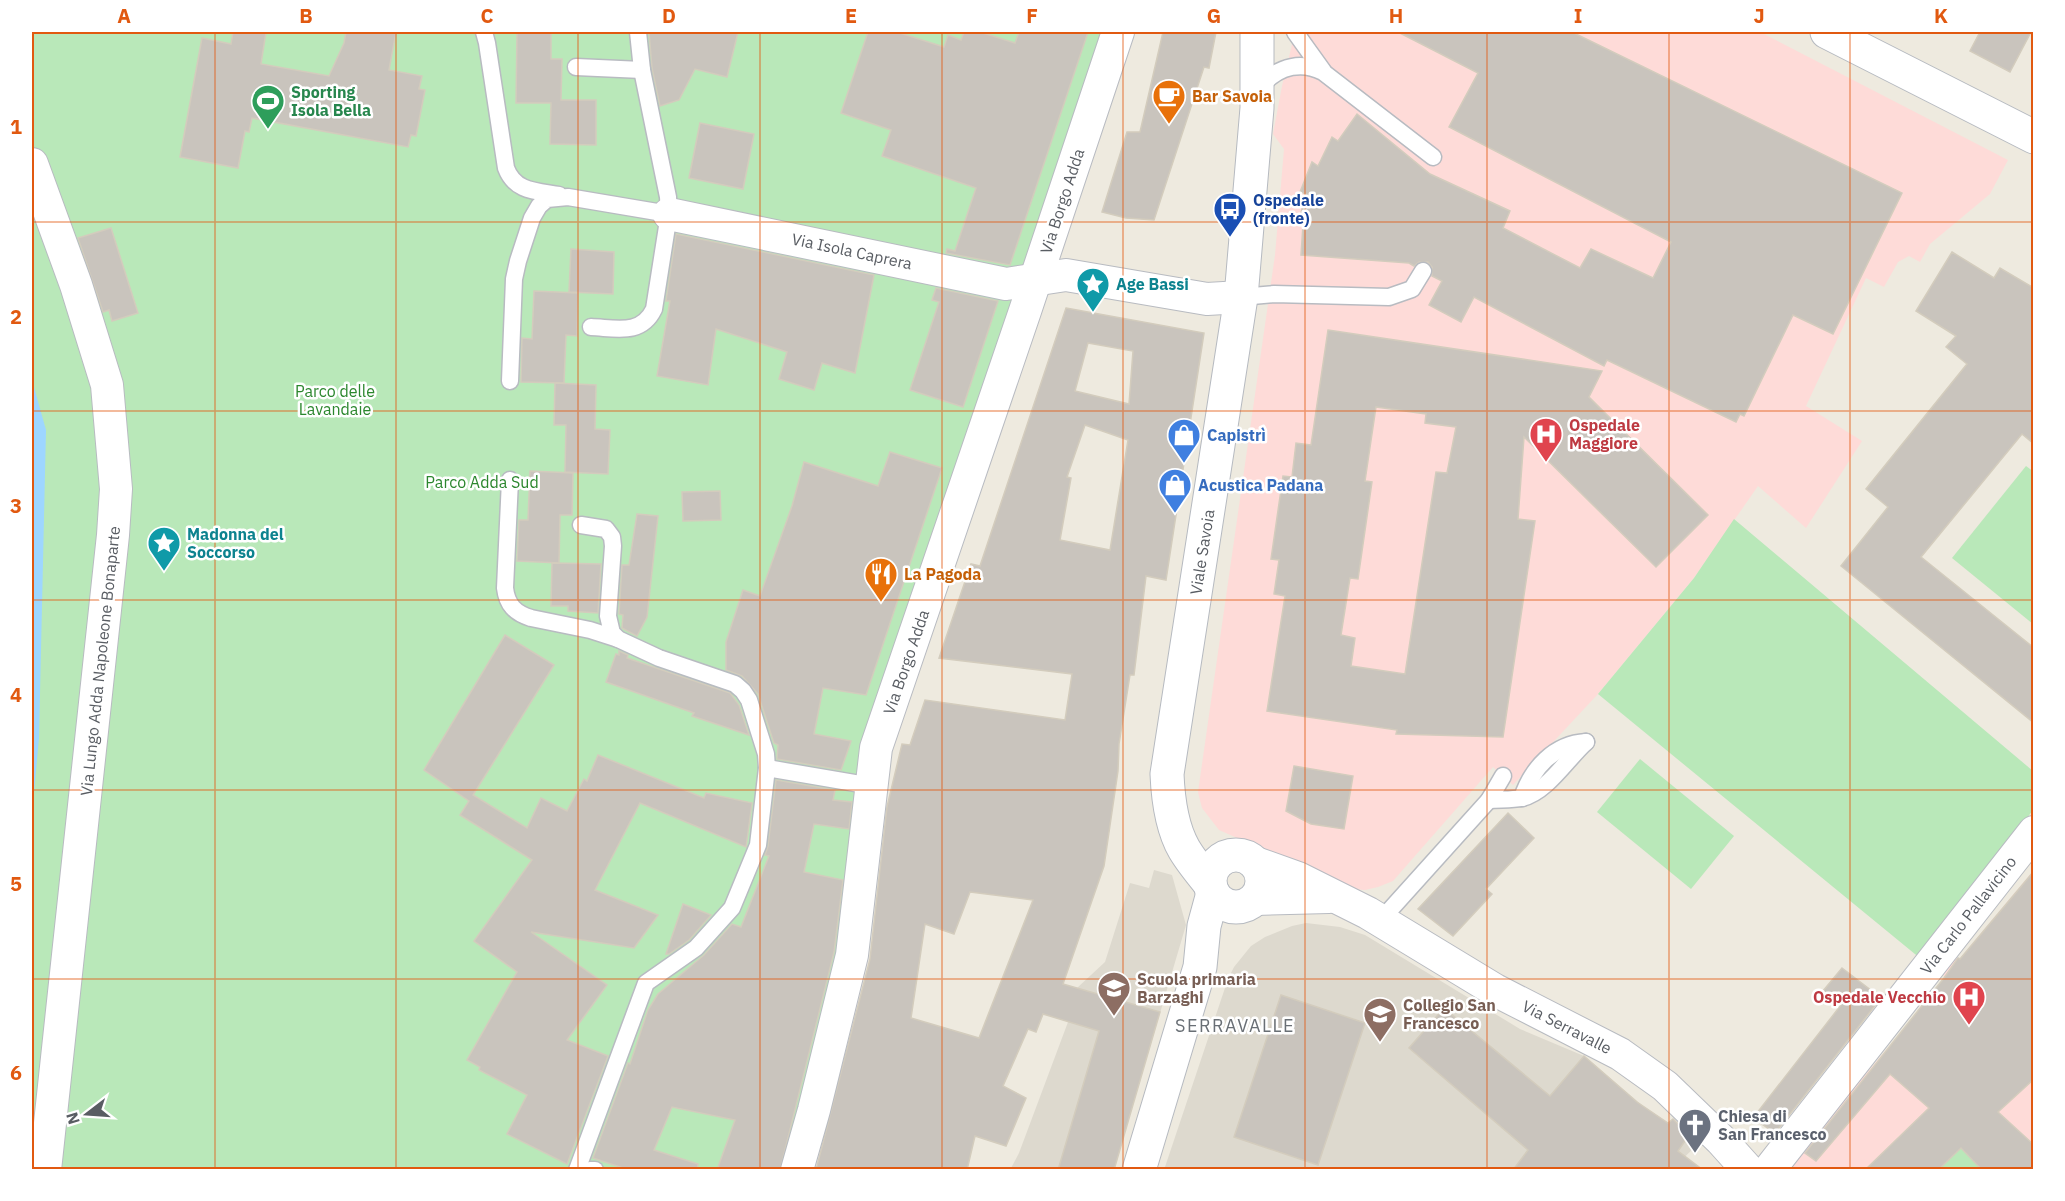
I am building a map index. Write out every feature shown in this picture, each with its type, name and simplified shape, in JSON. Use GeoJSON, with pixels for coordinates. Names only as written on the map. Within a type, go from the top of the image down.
{"type":"FeatureCollection","features":[{"type":"Feature","properties":{"kind":"street","name":"Via Borgo Adda"},"geometry":{"type":"LineString","coordinates":[[797,1170],[852,955],[876,748],[1118,32]]}},
{"type":"Feature","properties":{"kind":"street"},"geometry":{"type":"LineString","coordinates":[[1257,32],[1261,96]]}},
{"type":"Feature","properties":{"kind":"street"},"geometry":{"type":"LineString","coordinates":[[1261,96],[1274,32]]}},
{"type":"Feature","properties":{"kind":"street"},"geometry":{"type":"LineString","coordinates":[[1847,36],[2034,137]]}},
{"type":"Feature","properties":{"kind":"street","name":"Viale Savoia"},"geometry":{"type":"LineString","coordinates":[[1229,896],[1182,845],[1174,824],[1167,774],[1241,297],[1261,96]]}},
{"type":"Feature","properties":{"kind":"street","name":"Via Lungo Adda Napoleone Bonaparte"},"geometry":{"type":"LineString","coordinates":[[32,164],[76,285],[107,385],[116,489],[45,1170]]}},
{"type":"Feature","properties":{"kind":"street","name":"Via Isola Caprera"},"geometry":{"type":"LineString","coordinates":[[669,213],[1006,284],[1066,275],[1207,299],[1241,297]]}},
{"type":"Feature","properties":{"kind":"street"},"geometry":{"type":"LineString","coordinates":[[1139,1170],[1200,967],[1204,926],[1229,896],[1262,885],[1262,876],[1245,858],[1216,847],[1202,837],[1172,807]]}},
{"type":"Feature","properties":{"kind":"street","name":"Via Carlo Pallavicino"},"geometry":{"type":"LineString","coordinates":[[1769,1170],[2034,832]]}},
{"type":"Feature","properties":{"kind":"street"},"geometry":{"type":"LineString","coordinates":[[1229,896],[1214,867],[1228,856],[1245,858]]}},
{"type":"Feature","properties":{"kind":"street","name":"Via Serravalle"},"geometry":{"type":"LineString","coordinates":[[1245,858],[1298,878],[1351,905],[1486,985],[1620,1054],[1665,1086],[1693,1111],[1748,1170]]}},
{"type":"Feature","properties":{"kind":"street","name":"Via Serravalle"},"geometry":{"type":"LineString","coordinates":[[1229,896],[1333,897]]}},
{"type":"Feature","properties":{"kind":"lane"},"geometry":{"type":"LineString","coordinates":[[484,32],[506,168],[516,185],[568,197],[669,213]]}},
{"type":"Feature","properties":{"kind":"lane"},"geometry":{"type":"LineString","coordinates":[[591,327],[628,329],[639,327],[649,320],[654,309],[669,213],[668,197],[642,70],[638,32]]}},
{"type":"Feature","properties":{"kind":"lane"},"geometry":{"type":"LineString","coordinates":[[1295,32],[1323,72]]}},
{"type":"Feature","properties":{"kind":"lane"},"geometry":{"type":"LineString","coordinates":[[1261,96],[1272,75],[1298,65],[1312,66],[1323,72],[1433,157]]}},
{"type":"Feature","properties":{"kind":"lane"},"geometry":{"type":"LineString","coordinates":[[576,67],[642,70]]}},
{"type":"Feature","properties":{"kind":"lane"},"geometry":{"type":"LineString","coordinates":[[510,381],[512,303],[518,261],[532,218],[539,206],[547,199],[568,197]]}},
{"type":"Feature","properties":{"kind":"lane"},"geometry":{"type":"LineString","coordinates":[[1241,297],[1274,294],[1389,297],[1412,289],[1423,271]]}},
{"type":"Feature","properties":{"kind":"lane"},"geometry":{"type":"LineString","coordinates":[[510,480],[505,588],[510,605],[523,616],[590,630],[618,639],[659,658],[735,684],[748,700],[762,740],[767,768],[758,845],[732,908],[696,948],[646,983],[577,1170]]}},
{"type":"Feature","properties":{"kind":"lane"},"geometry":{"type":"LineString","coordinates":[[581,525],[606,529],[612,537],[609,625],[612,633],[618,639]]}},
{"type":"Feature","properties":{"kind":"lane"},"geometry":{"type":"LineString","coordinates":[[767,768],[872,786]]}},
{"type":"Feature","properties":{"kind":"lane"},"geometry":{"type":"LineString","coordinates":[[1380,921],[1489,800],[1503,776]]}},
{"type":"Feature","properties":{"kind":"lane"},"geometry":{"type":"LineString","coordinates":[[1489,800],[1522,798]]}},
{"type":"Feature","properties":{"kind":"shaded area","name":"Ospedale Maggiore"},"geometry":{"type":"Polygon","coordinates":[[[1295,32],[1760,32],[2008,160],[1990,194],[1930,244],[1920,262],[1909,256],[1898,262],[1884,287],[1866,278],[1806,406],[1862,441],[1806,528],[1758,486],[1694,578],[1598,694],[1513,785],[1493,767],[1393,881],[1365,890],[1354,889],[1219,830],[1202,808],[1198,792],[1275,255],[1284,149],[1273,134],[1295,32]]]}},
{"type":"Feature","properties":{"kind":"shaded area","name":"Scuola primaria Barzaghi"},"geometry":{"type":"Polygon","coordinates":[[[1154,870],[1172,875],[1186,925],[1114,1169],[1010,1170],[1019,1153],[1068,1022],[1077,988],[1105,962],[1130,883],[1149,888],[1154,870]]]}},
{"type":"Feature","properties":{"kind":"shaded area","name":"Ospedale Vecchio"},"geometry":{"type":"Polygon","coordinates":[[[2033,871],[2033,1169],[1785,1170],[1945,980],[1943,971],[1954,958],[1962,959],[1971,954],[1967,950],[2033,871]]]}},
{"type":"Feature","properties":{"kind":"shaded area","name":"Collegio San Francesco"},"geometry":{"type":"Polygon","coordinates":[[[1306,923],[1340,927],[1365,935],[1520,1029],[1584,1056],[1643,1106],[1668,1123],[1674,1119],[1696,1146],[1671,1170],[1164,1170],[1234,967],[1251,946],[1265,937],[1306,923]]]}},
{"type":"Feature","properties":{"kind":"green space","name":"Parco Adda Sud"},"geometry":{"type":"Polygon","coordinates":[[[32,32],[1108,32],[871,738],[845,953],[789,1169],[32,1169],[32,32]]]}},
{"type":"Feature","properties":{"kind":"green space"},"geometry":{"type":"Polygon","coordinates":[[[2026,466],[2034,472],[2033,624],[1952,558],[2026,466]]]}},
{"type":"Feature","properties":{"kind":"green space"},"geometry":{"type":"Polygon","coordinates":[[[1734,519],[2033,771],[2033,810],[1921,959],[1598,694],[1694,578],[1734,519]]]}},
{"type":"Feature","properties":{"kind":"green space"},"geometry":{"type":"Polygon","coordinates":[[[1640,759],[1734,836],[1691,889],[1597,812],[1640,759]]]}},
{"type":"Feature","properties":{"kind":"green space"},"geometry":{"type":"Polygon","coordinates":[[[1961,1148],[1982,1169],[1938,1170],[1961,1148]]]}},
{"type":"Feature","properties":{"kind":"water"},"geometry":{"type":"Polygon","coordinates":[[[32,380],[46,430],[39,738],[32,815],[32,380]]]}},
{"type":"Feature","properties":{"kind":"building"},"geometry":{"type":"Polygon","coordinates":[[[233,32],[266,32],[261,64],[329,76],[344,43],[346,32],[396,32],[389,70],[422,76],[419,89],[425,90],[416,136],[411,135],[408,147],[252,118],[249,132],[245,131],[238,168],[180,157],[202,38],[231,44],[233,32]]]}},
{"type":"Feature","properties":{"kind":"building"},"geometry":{"type":"Polygon","coordinates":[[[517,32],[551,32],[551,59],[562,59],[561,100],[596,100],[596,145],[550,144],[551,103],[516,103],[517,32]]]}},
{"type":"Feature","properties":{"kind":"building"},"geometry":{"type":"Polygon","coordinates":[[[649,32],[738,32],[727,77],[695,69],[679,100],[660,106],[652,68],[649,32]]]}},
{"type":"Feature","properties":{"kind":"building"},"geometry":{"type":"Polygon","coordinates":[[[868,32],[897,32],[944,47],[948,35],[961,40],[964,32],[980,32],[1015,43],[1019,32],[1088,32],[1010,265],[946,253],[947,249],[955,251],[976,188],[882,156],[891,130],[841,113],[868,32]]]}},
{"type":"Feature","properties":{"kind":"building"},"geometry":{"type":"Polygon","coordinates":[[[1163,32],[1216,32],[1209,68],[1204,67],[1154,220],[1126,218],[1102,212],[1127,132],[1140,132],[1163,32]]]}},
{"type":"Feature","properties":{"kind":"building"},"geometry":{"type":"Polygon","coordinates":[[[1398,32],[1572,32],[1902,193],[1833,334],[1793,315],[1744,416],[1740,414],[1736,422],[1607,360],[1604,366],[1474,297],[1461,322],[1429,305],[1442,281],[1432,276],[1432,267],[1428,262],[1419,262],[1414,266],[1409,263],[1301,255],[1303,225],[1298,224],[1306,194],[1300,192],[1312,162],[1318,166],[1332,137],[1338,141],[1357,114],[1430,174],[1510,211],[1503,228],[1580,268],[1591,249],[1653,278],[1671,242],[1449,127],[1478,73],[1398,32]]]}},
{"type":"Feature","properties":{"kind":"building"},"geometry":{"type":"Polygon","coordinates":[[[1980,32],[2031,32],[2010,72],[1970,51],[1980,32]]]}},
{"type":"Feature","properties":{"kind":"building"},"geometry":{"type":"Polygon","coordinates":[[[700,123],[754,134],[743,189],[689,178],[700,123]]]}},
{"type":"Feature","properties":{"kind":"building"},"geometry":{"type":"Polygon","coordinates":[[[111,228],[138,313],[112,321],[109,310],[103,312],[78,238],[111,228]]]}},
{"type":"Feature","properties":{"kind":"building"},"geometry":{"type":"Polygon","coordinates":[[[676,234],[874,275],[855,373],[822,363],[814,390],[779,379],[787,352],[716,329],[708,385],[657,376],[670,301],[666,301],[676,234]]]}},
{"type":"Feature","properties":{"kind":"building"},"geometry":{"type":"Polygon","coordinates":[[[571,249],[614,252],[613,294],[569,292],[571,249]]]}},
{"type":"Feature","properties":{"kind":"building"},"geometry":{"type":"Polygon","coordinates":[[[1952,252],[1994,278],[2000,268],[2034,288],[2034,444],[2022,434],[1921,557],[2034,648],[2034,723],[1841,566],[1888,507],[1866,489],[1967,364],[1946,347],[1956,336],[1916,311],[1952,252]]]}},
{"type":"Feature","properties":{"kind":"building"},"geometry":{"type":"Polygon","coordinates":[[[936,288],[998,301],[963,407],[910,390],[939,302],[932,300],[936,288]]]}},
{"type":"Feature","properties":{"kind":"building"},"geometry":{"type":"Polygon","coordinates":[[[534,291],[578,293],[577,336],[566,335],[564,383],[521,382],[522,338],[532,339],[534,291]]]}},
{"type":"Feature","properties":{"kind":"building"},"geometry":{"type":"Polygon","coordinates":[[[1066,308],[1204,333],[1166,580],[1146,576],[1134,675],[1130,675],[1119,744],[1118,771],[1104,866],[1063,984],[1160,1012],[1114,1170],[1058,1170],[1099,1031],[1043,1014],[1036,1032],[1028,1029],[1003,1086],[1026,1098],[1006,1146],[975,1136],[967,1170],[816,1170],[870,959],[887,807],[902,744],[910,745],[925,700],[1065,720],[1072,674],[939,658],[971,564],[980,566],[1066,308]],[[1088,343],[1075,391],[1129,404],[1133,351],[1088,343]],[[1085,425],[1067,477],[1071,478],[1060,540],[1110,550],[1128,440],[1085,425]],[[970,892],[954,934],[925,924],[911,1018],[979,1038],[1033,900],[970,892]]]}},
{"type":"Feature","properties":{"kind":"building"},"geometry":{"type":"Polygon","coordinates":[[[1328,330],[1602,371],[1589,397],[1708,515],[1656,567],[1524,437],[1518,519],[1535,521],[1503,737],[1396,734],[1397,730],[1267,711],[1285,596],[1274,594],[1279,560],[1271,559],[1283,476],[1292,477],[1296,443],[1311,445],[1328,330]],[[1376,407],[1365,481],[1372,482],[1358,579],[1350,578],[1341,635],[1355,638],[1351,666],[1405,674],[1436,472],[1447,473],[1456,427],[1425,423],[1426,414],[1376,407]]]}},
{"type":"Feature","properties":{"kind":"building"},"geometry":{"type":"Polygon","coordinates":[[[555,383],[596,385],[595,429],[610,430],[608,474],[565,472],[566,425],[554,425],[555,383]]]}},
{"type":"Feature","properties":{"kind":"building"},"geometry":{"type":"Polygon","coordinates":[[[890,452],[942,468],[866,695],[823,688],[814,734],[851,741],[841,770],[777,759],[778,745],[774,743],[758,694],[742,676],[726,670],[726,642],[743,590],[760,596],[792,506],[804,462],[878,486],[890,452]]]}},
{"type":"Feature","properties":{"kind":"building"},"geometry":{"type":"Polygon","coordinates":[[[530,471],[573,473],[572,515],[560,515],[559,563],[517,561],[519,520],[528,520],[530,471]]]}},
{"type":"Feature","properties":{"kind":"building"},"geometry":{"type":"Polygon","coordinates":[[[720,491],[721,520],[683,521],[682,492],[720,491]]]}},
{"type":"Feature","properties":{"kind":"building"},"geometry":{"type":"Polygon","coordinates":[[[637,514],[658,516],[647,617],[637,636],[622,628],[623,615],[619,614],[622,565],[629,565],[637,514]]]}},
{"type":"Feature","properties":{"kind":"building"},"geometry":{"type":"Polygon","coordinates":[[[552,563],[601,564],[598,613],[568,611],[568,606],[551,606],[552,563]]]}},
{"type":"Feature","properties":{"kind":"building"},"geometry":{"type":"Polygon","coordinates":[[[505,635],[554,665],[473,795],[527,828],[541,798],[567,811],[584,779],[587,781],[598,755],[704,798],[706,793],[752,803],[746,847],[640,803],[595,890],[658,915],[634,948],[531,932],[607,985],[567,1040],[608,1056],[567,1164],[507,1134],[527,1095],[479,1070],[480,1067],[467,1060],[517,972],[474,941],[532,860],[460,815],[469,801],[424,770],[505,635]]]}},
{"type":"Feature","properties":{"kind":"building"},"geometry":{"type":"Polygon","coordinates":[[[619,651],[628,655],[627,658],[730,693],[739,705],[749,735],[692,716],[694,713],[606,682],[619,651]]]}},
{"type":"Feature","properties":{"kind":"building"},"geometry":{"type":"Polygon","coordinates":[[[1294,766],[1353,776],[1344,829],[1311,824],[1286,811],[1294,766]]]}},
{"type":"Feature","properties":{"kind":"building"},"geometry":{"type":"Polygon","coordinates":[[[776,780],[835,790],[833,800],[852,802],[849,829],[814,824],[804,872],[843,880],[834,952],[780,1170],[717,1170],[735,1120],[672,1107],[654,1150],[698,1164],[697,1170],[629,1170],[593,1158],[628,1063],[630,1064],[648,1010],[658,994],[704,955],[732,924],[741,927],[769,856],[765,855],[776,780]]]}},
{"type":"Feature","properties":{"kind":"building"},"geometry":{"type":"Polygon","coordinates":[[[1508,813],[1534,838],[1486,889],[1492,894],[1453,936],[1418,909],[1508,813]]]}},
{"type":"Feature","properties":{"kind":"building","name":"Ospedale Vecchio"},"geometry":{"type":"Polygon","coordinates":[[[2034,871],[2034,1079],[1998,1112],[2034,1145],[2034,1170],[1982,1170],[1961,1148],[1938,1170],[1865,1170],[1929,1108],[1890,1074],[1816,1161],[1805,1153],[1958,958],[1960,959],[2034,871]]]}},
{"type":"Feature","properties":{"kind":"building"},"geometry":{"type":"Polygon","coordinates":[[[683,904],[711,915],[689,940],[666,954],[683,904]]]}},
{"type":"Feature","properties":{"kind":"building"},"geometry":{"type":"Polygon","coordinates":[[[1842,968],[1881,998],[1775,1133],[1753,1118],[1841,1005],[1823,991],[1842,968]]]}},
{"type":"Feature","properties":{"kind":"building"},"geometry":{"type":"Polygon","coordinates":[[[1281,995],[1365,1023],[1318,1165],[1234,1137],[1281,995]]]}},
{"type":"Feature","properties":{"kind":"building"},"geometry":{"type":"Polygon","coordinates":[[[1444,1008],[1550,1096],[1584,1056],[1637,1102],[1668,1123],[1673,1119],[1689,1135],[1678,1151],[1703,1170],[1513,1170],[1528,1150],[1409,1048],[1444,1008]]]}},
{"type":"Feature","properties":{"kind":"place","name":"Bar Savoia"},"geometry":{"type":"Point","coordinates":[1169,125]}},
{"type":"Feature","properties":{"kind":"place","name":"Sporting Isola Bella"},"geometry":{"type":"Point","coordinates":[268,130]}},
{"type":"Feature","properties":{"kind":"place","name":"Ospedale (fronte)"},"geometry":{"type":"Point","coordinates":[1230,238]}},
{"type":"Feature","properties":{"kind":"place","name":"Age Bassi"},"geometry":{"type":"Point","coordinates":[1093,313]}},
{"type":"Feature","properties":{"kind":"place","name":"Ospedale Maggiore"},"geometry":{"type":"Point","coordinates":[1546,463]}},
{"type":"Feature","properties":{"kind":"place","name":"Capistrì"},"geometry":{"type":"Point","coordinates":[1184,464]}},
{"type":"Feature","properties":{"kind":"place","name":"Acustica Padana"},"geometry":{"type":"Point","coordinates":[1175,514]}},
{"type":"Feature","properties":{"kind":"place","name":"Madonna del Soccorso"},"geometry":{"type":"Point","coordinates":[164,572]}},
{"type":"Feature","properties":{"kind":"place","name":"La Pagoda"},"geometry":{"type":"Point","coordinates":[881,603]}},
{"type":"Feature","properties":{"kind":"place","name":"Scuola primaria Barzaghi"},"geometry":{"type":"Point","coordinates":[1114,1017]}},
{"type":"Feature","properties":{"kind":"place","name":"Ospedale Vecchio"},"geometry":{"type":"Point","coordinates":[1969,1026]}},
{"type":"Feature","properties":{"kind":"place","name":"Collegio San Francesco"},"geometry":{"type":"Point","coordinates":[1380,1043]}},
{"type":"Feature","properties":{"kind":"place","name":"Chiesa di San Francesco"},"geometry":{"type":"Point","coordinates":[1695,1154]}},
{"type":"Feature","properties":{"kind":"district","name":"SERRAVALLE"},"geometry":{"type":"Point","coordinates":[1235,1025]}},
{"type":"Feature","properties":{"kind":"park label","name":"Parco delle Lavandaie"},"geometry":{"type":"Point","coordinates":[335,400]}}]}
